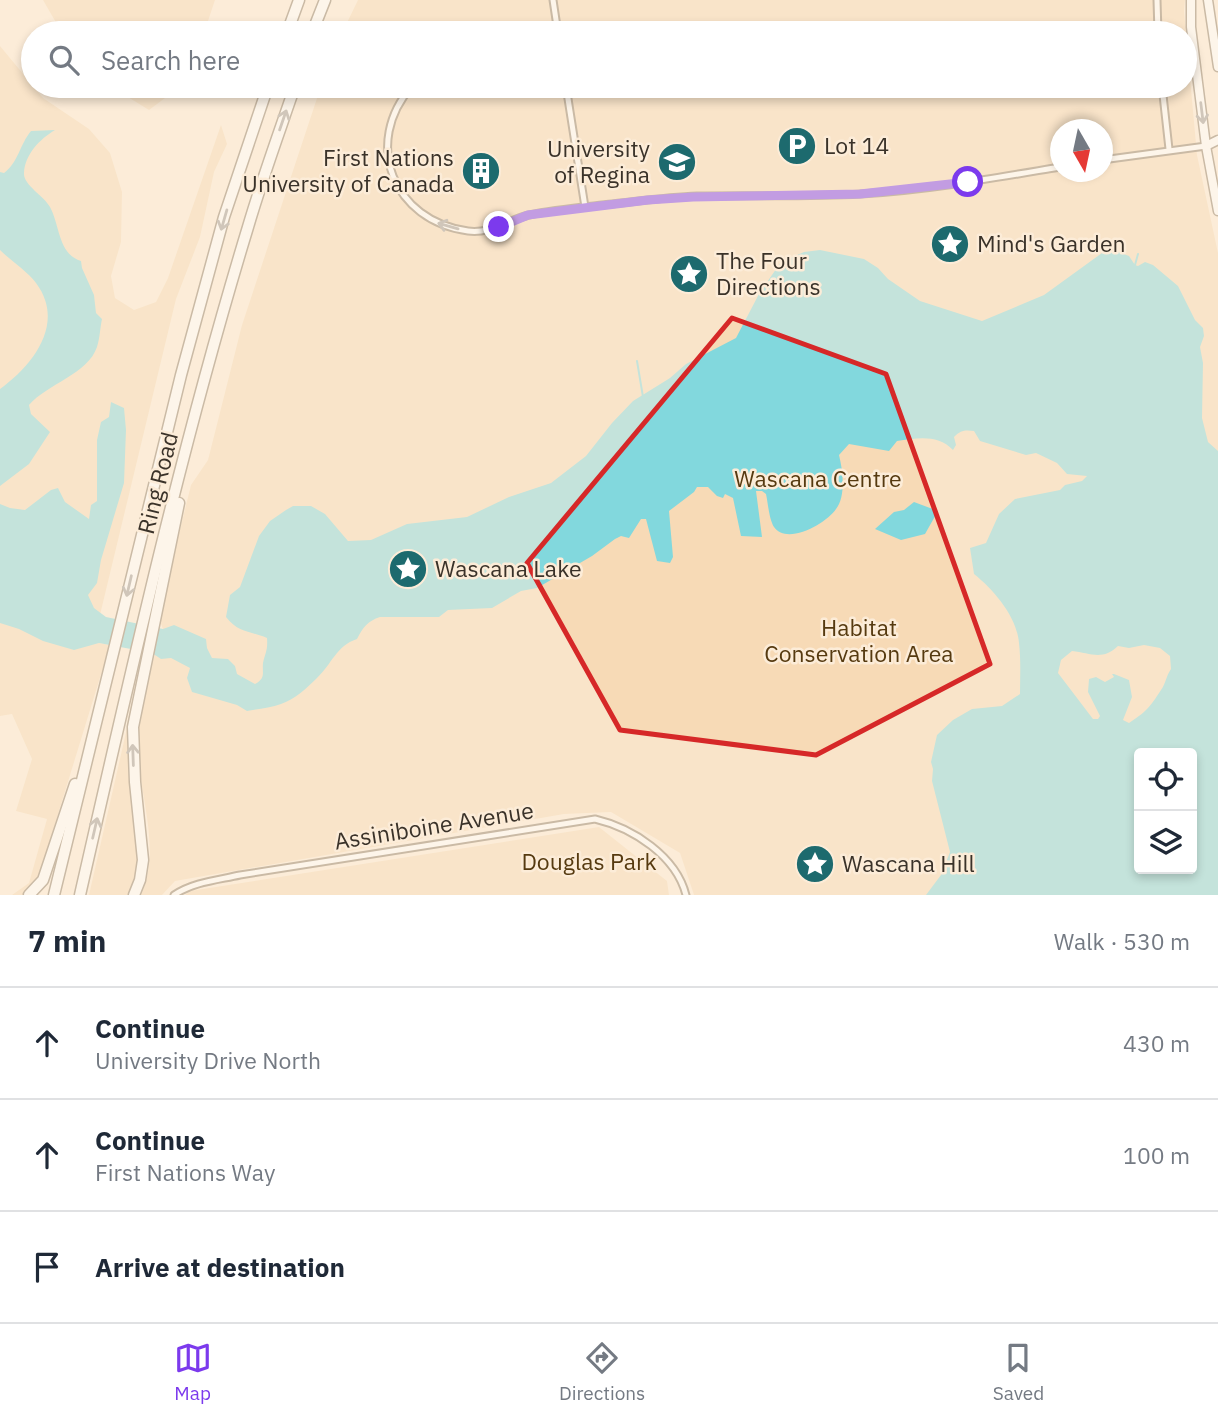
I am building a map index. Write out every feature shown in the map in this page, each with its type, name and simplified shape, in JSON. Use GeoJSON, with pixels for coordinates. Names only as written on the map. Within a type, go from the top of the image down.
{"type":"FeatureCollection","features":[{"type":"Feature","properties":{"kind":"highway"},"geometry":{"type":"LineString","coordinates":[[291,21],[299,0]]}},
{"type":"Feature","properties":{"kind":"highway"},"geometry":{"type":"LineString","coordinates":[[317,21],[325,0]]}},
{"type":"Feature","properties":{"kind":"highway","name":"Ring Road"},"geometry":{"type":"LineString","coordinates":[[54,895],[180,375],[224,217],[264,98]]}},
{"type":"Feature","properties":{"kind":"highway","name":"Ring Road"},"geometry":{"type":"LineString","coordinates":[[80,895],[133,660],[212,349],[248,224],[291,98]]}},
{"type":"Feature","properties":{"kind":"highway"},"geometry":{"type":"LineString","coordinates":[[134,895],[143,860],[135,782],[133,727],[212,349]]}},
{"type":"Feature","properties":{"kind":"highway"},"geometry":{"type":"LineString","coordinates":[[29,895],[43,880],[99,710]]}},
{"type":"Feature","properties":{"kind":"main road"},"geometry":{"type":"LineString","coordinates":[[1191,0],[1191,21]]}},
{"type":"Feature","properties":{"kind":"main road"},"geometry":{"type":"LineString","coordinates":[[1208,0],[1218,67]]}},
{"type":"Feature","properties":{"kind":"main road"},"geometry":{"type":"LineString","coordinates":[[1197,75],[1218,211]]}},
{"type":"Feature","properties":{"kind":"main road"},"geometry":{"type":"LineString","coordinates":[[1206,146],[1218,140]]}},
{"type":"Feature","properties":{"kind":"main road"},"geometry":{"type":"LineString","coordinates":[[1206,146],[1218,150]]}},
{"type":"Feature","properties":{"kind":"street"},"geometry":{"type":"LineString","coordinates":[[553,0],[556,21]]}},
{"type":"Feature","properties":{"kind":"street"},"geometry":{"type":"LineString","coordinates":[[1157,0],[1158,21]]}},
{"type":"Feature","properties":{"kind":"street"},"geometry":{"type":"LineString","coordinates":[[401,98],[389,124],[387,147],[398,190],[421,214],[437,223],[470,232],[499,227],[528,215],[585,207],[693,197],[860,194],[929,188],[1050,169]]}},
{"type":"Feature","properties":{"kind":"street"},"geometry":{"type":"LineString","coordinates":[[568,98],[585,207]]}},
{"type":"Feature","properties":{"kind":"street"},"geometry":{"type":"LineString","coordinates":[[1163,98],[1169,149]]}},
{"type":"Feature","properties":{"kind":"street"},"geometry":{"type":"LineString","coordinates":[[1113,158],[1206,146]]}},
{"type":"Feature","properties":{"kind":"street","name":"Assiniboine Avenue"},"geometry":{"type":"LineString","coordinates":[[174,895],[199,883],[595,819],[614,823],[632,833],[665,858],[680,878],[686,895]]}},
{"type":"Feature","properties":{"kind":"highlighted area"},"geometry":{"type":"Polygon","coordinates":[[[732,318],[886,374],[990,664],[816,755],[620,730],[527,563],[732,318]]]}},
{"type":"Feature","properties":{"kind":"green space"},"geometry":{"type":"Polygon","coordinates":[[[43,0],[215,0],[208,21],[55,21],[43,0]]]}},
{"type":"Feature","properties":{"kind":"green space","name":"Wascana Centre"},"geometry":{"type":"Polygon","coordinates":[[[358,0],[1185,0],[1185,21],[348,21],[358,0]]]}},
{"type":"Feature","properties":{"kind":"green space"},"geometry":{"type":"Polygon","coordinates":[[[0,46],[21,71],[21,98],[43,98],[89,129],[110,153],[122,192],[121,242],[111,276],[115,298],[134,310],[156,302],[168,278],[221,125],[227,144],[214,172],[200,237],[176,299],[93,644],[110,645],[39,876],[24,895],[12,895],[29,883],[47,819],[16,811],[32,759],[12,714],[0,716],[0,46]]]}},
{"type":"Feature","properties":{"kind":"green space"},"geometry":{"type":"Polygon","coordinates":[[[130,98],[165,98],[149,110],[130,98]]]}},
{"type":"Feature","properties":{"kind":"green space","name":"Wascana Centre"},"geometry":{"type":"Polygon","coordinates":[[[317,98],[1192,98],[1197,155],[1218,253],[1218,895],[694,895],[680,853],[611,812],[564,814],[175,881],[162,895],[141,895],[150,856],[137,750],[141,704],[149,660],[153,661],[163,629],[161,624],[157,623],[191,485],[208,460],[242,325],[317,98]]]}},
{"type":"Feature","properties":{"kind":"green space"},"geometry":{"type":"Polygon","coordinates":[[[127,728],[132,729],[140,866],[131,895],[89,895],[127,728]]]}},
{"type":"Feature","properties":{"kind":"green space","name":"Douglas Park"},"geometry":{"type":"Polygon","coordinates":[[[599,827],[667,881],[669,895],[185,895],[190,891],[599,827]]]}},
{"type":"Feature","properties":{"kind":"water"},"geometry":{"type":"Polygon","coordinates":[[[55,130],[30,153],[24,173],[30,186],[50,207],[64,246],[73,257],[81,261],[94,295],[96,313],[102,319],[97,347],[92,356],[76,372],[29,405],[31,414],[50,432],[29,464],[0,486],[0,389],[24,368],[34,355],[42,342],[48,313],[36,283],[0,250],[0,172],[4,173],[13,164],[31,131],[55,130]]]}},
{"type":"Feature","properties":{"kind":"water","name":"Wascana Lake"},"geometry":{"type":"Polygon","coordinates":[[[820,250],[864,259],[920,301],[982,321],[1044,295],[1102,253],[1116,251],[1129,256],[1135,265],[1145,262],[1153,265],[1178,286],[1195,320],[1203,328],[1204,336],[1200,347],[1203,363],[1202,418],[1208,442],[1218,451],[1218,895],[926,895],[941,875],[950,852],[932,781],[931,762],[937,735],[953,720],[972,709],[1002,706],[1020,694],[1020,656],[1014,624],[1003,605],[974,574],[970,548],[986,543],[999,514],[1015,499],[1060,490],[1065,485],[1082,481],[1087,476],[1067,474],[1057,463],[1036,453],[1026,455],[980,441],[974,431],[963,431],[956,435],[953,450],[941,441],[927,438],[897,441],[889,451],[849,444],[839,455],[843,483],[839,504],[831,515],[816,526],[797,533],[780,532],[774,527],[766,494],[756,491],[762,537],[741,536],[733,498],[725,494],[723,498],[717,496],[708,487],[697,487],[669,511],[673,557],[670,563],[657,561],[646,519],[641,519],[629,538],[621,536],[615,539],[592,556],[537,588],[521,591],[492,608],[448,610],[439,617],[376,619],[366,625],[357,639],[344,646],[305,689],[286,702],[269,707],[247,711],[237,705],[192,692],[187,678],[190,668],[171,658],[161,659],[152,653],[99,643],[74,650],[43,641],[0,623],[0,504],[25,510],[51,490],[58,488],[65,502],[89,519],[91,505],[97,501],[97,440],[101,422],[109,417],[111,402],[124,408],[124,483],[101,560],[97,583],[88,595],[94,608],[106,617],[163,629],[174,625],[206,639],[212,658],[228,659],[235,666],[237,674],[255,684],[263,675],[267,638],[240,629],[226,617],[230,595],[240,587],[259,536],[270,521],[293,506],[311,506],[325,514],[348,541],[371,540],[407,524],[467,517],[509,497],[551,483],[586,456],[633,401],[670,378],[686,364],[736,338],[760,292],[781,262],[804,252],[820,250]],[[1144,645],[1129,648],[1118,646],[1102,655],[1072,651],[1061,660],[1058,673],[1093,719],[1100,716],[1088,692],[1089,679],[1096,677],[1105,682],[1114,677],[1114,674],[1129,680],[1132,697],[1123,720],[1129,723],[1151,705],[1171,669],[1170,656],[1160,648],[1144,645]]]}},
{"type":"Feature","properties":{"kind":"water"},"geometry":{"type":"Polygon","coordinates":[[[914,502],[938,511],[925,534],[901,540],[875,529],[894,512],[904,510],[914,502]]]}},
{"type":"Feature","properties":{"kind":"waterway"},"geometry":{"type":"LineString","coordinates":[[1135,265],[1138,254]]}},
{"type":"Feature","properties":{"kind":"waterway"},"geometry":{"type":"LineString","coordinates":[[637,361],[643,397]]}},
{"type":"Feature","properties":{"kind":"place","name":"Lot 14"},"geometry":{"type":"Point","coordinates":[797,146]}},
{"type":"Feature","properties":{"kind":"place","name":"University of Regina"},"geometry":{"type":"Point","coordinates":[677,162]}},
{"type":"Feature","properties":{"kind":"place","name":"First Nations University of Canada"},"geometry":{"type":"Point","coordinates":[481,171]}},
{"type":"Feature","properties":{"kind":"place","name":"Mind's Garden"},"geometry":{"type":"Point","coordinates":[950,244]}},
{"type":"Feature","properties":{"kind":"place","name":"The Four Directions"},"geometry":{"type":"Point","coordinates":[689,274]}},
{"type":"Feature","properties":{"kind":"place","name":"Wascana Lake"},"geometry":{"type":"Point","coordinates":[408,569]}},
{"type":"Feature","properties":{"kind":"place","name":"Wascana Hill"},"geometry":{"type":"Point","coordinates":[815,864]}},
{"type":"Feature","properties":{"kind":"route"},"geometry":{"type":"LineString","coordinates":[[499,227],[528,215],[648,200],[860,194],[968,182]]}},
{"type":"Feature","properties":{"kind":"park label","name":"Habitat Conservation Area"},"geometry":{"type":"Point","coordinates":[859,641]}}]}
